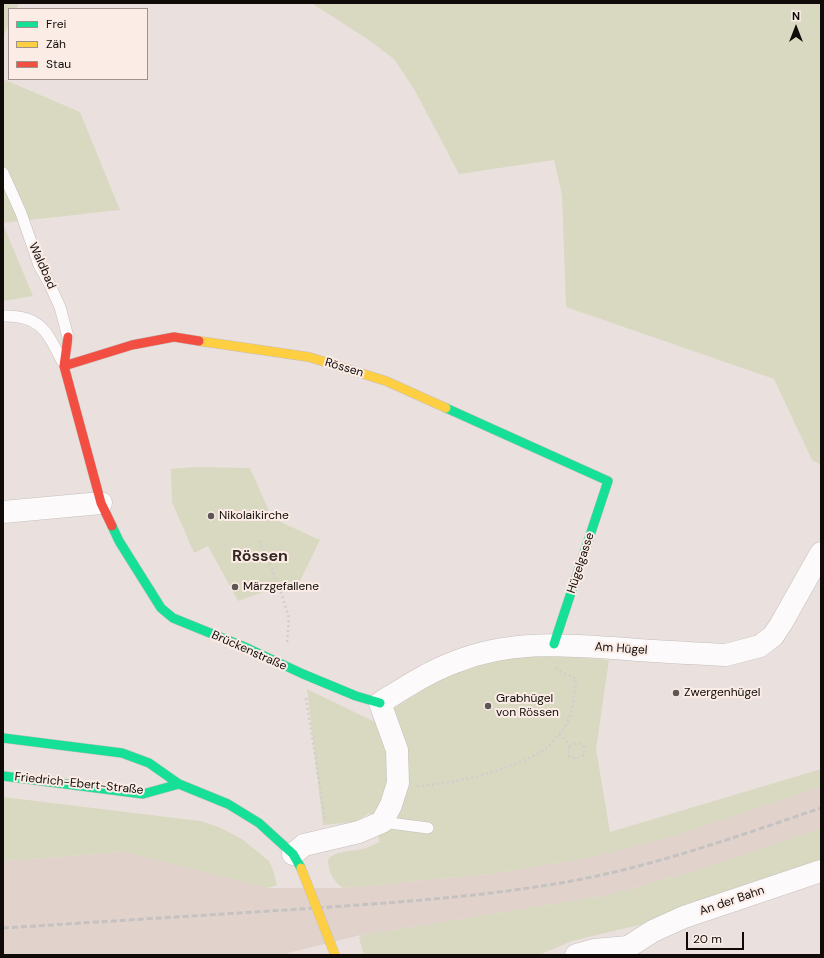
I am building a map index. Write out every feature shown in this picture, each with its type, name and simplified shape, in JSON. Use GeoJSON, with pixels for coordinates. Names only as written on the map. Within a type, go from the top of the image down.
{"type":"FeatureCollection","features":[{"type":"Feature","properties":{"kind":"street","name":"Rössen"},"geometry":{"type":"LineString","coordinates":[[64,366],[132,345],[174,337],[309,356],[386,381],[608,481]]}},
{"type":"Feature","properties":{"kind":"street"},"geometry":{"type":"LineString","coordinates":[[64,366],[68,338]]}},
{"type":"Feature","properties":{"kind":"street","name":"Brückenstraße"},"geometry":{"type":"LineString","coordinates":[[64,366],[101,503],[118,541],[161,608],[173,618],[247,648],[303,674],[356,696],[380,703]]}},
{"type":"Feature","properties":{"kind":"street","name":"Hügelgasse"},"geometry":{"type":"LineString","coordinates":[[554,644],[608,481]]}},
{"type":"Feature","properties":{"kind":"street"},"geometry":{"type":"LineString","coordinates":[[3,512],[101,503]]}},
{"type":"Feature","properties":{"kind":"street","name":"Am Hügel"},"geometry":{"type":"LineString","coordinates":[[380,703],[426,674],[456,661],[489,651],[520,646],[554,644],[726,655],[752,649],[760,646],[773,636],[821,553]]}},
{"type":"Feature","properties":{"kind":"street"},"geometry":{"type":"LineString","coordinates":[[297,861],[304,845],[359,832],[382,822],[391,806],[398,782],[397,750],[380,703]]}},
{"type":"Feature","properties":{"kind":"street"},"geometry":{"type":"LineString","coordinates":[[3,738],[122,753],[150,763],[179,784],[228,804],[259,823],[297,861],[335,955]]}},
{"type":"Feature","properties":{"kind":"street","name":"Friedrich-Ebert-Straße"},"geometry":{"type":"LineString","coordinates":[[3,776],[143,794],[179,784]]}},
{"type":"Feature","properties":{"kind":"street","name":"An der Bahn"},"geometry":{"type":"LineString","coordinates":[[576,955],[594,950],[630,951],[653,931],[684,917],[821,871]]}},
{"type":"Feature","properties":{"kind":"lane","name":"Waldbad"},"geometry":{"type":"LineString","coordinates":[[3,173],[20,213],[38,265],[49,283],[60,307],[68,338]]}},
{"type":"Feature","properties":{"kind":"lane"},"geometry":{"type":"LineString","coordinates":[[3,316],[27,319],[41,326],[48,335],[64,366]]}},
{"type":"Feature","properties":{"kind":"lane"},"geometry":{"type":"LineString","coordinates":[[382,822],[428,828]]}},
{"type":"Feature","properties":{"kind":"path"},"geometry":{"type":"LineString","coordinates":[[259,541],[280,589],[289,618],[285,666]]}},
{"type":"Feature","properties":{"kind":"path"},"geometry":{"type":"LineString","coordinates":[[396,787],[427,786],[485,774],[517,763],[546,748],[562,730],[572,710],[576,679],[558,670],[554,644]]}},
{"type":"Feature","properties":{"kind":"path"},"geometry":{"type":"LineString","coordinates":[[303,674],[328,839]]}},
{"type":"Feature","properties":{"kind":"path"},"geometry":{"type":"LineString","coordinates":[[559,734],[570,745]]}},
{"type":"Feature","properties":{"kind":"path"},"geometry":{"type":"LineString","coordinates":[[579,743],[584,747],[585,754],[576,759],[568,756],[570,745],[579,743]]}},
{"type":"Feature","properties":{"kind":"shaded area"},"geometry":{"type":"Polygon","coordinates":[[[821,787],[821,828],[688,873],[603,896],[361,935],[284,955],[3,955],[3,861],[125,852],[268,888],[343,888],[490,874],[594,857],[677,835],[821,787]]]}},
{"type":"Feature","properties":{"kind":"green space"},"geometry":{"type":"Polygon","coordinates":[[[3,3],[19,3],[16,8],[8,8],[8,26],[3,37],[3,3]]]}},
{"type":"Feature","properties":{"kind":"green space"},"geometry":{"type":"Polygon","coordinates":[[[311,3],[821,3],[821,465],[812,460],[774,379],[566,307],[562,195],[554,160],[459,174],[414,89],[394,59],[366,38],[311,3]]]}},
{"type":"Feature","properties":{"kind":"green space"},"geometry":{"type":"Polygon","coordinates":[[[3,79],[80,112],[120,210],[3,223],[3,79]]]}},
{"type":"Feature","properties":{"kind":"green space"},"geometry":{"type":"Polygon","coordinates":[[[3,224],[33,296],[3,301],[3,224]]]}},
{"type":"Feature","properties":{"kind":"green space"},"geometry":{"type":"Polygon","coordinates":[[[196,467],[250,468],[272,518],[320,540],[300,581],[238,601],[208,546],[194,553],[172,502],[171,469],[196,467]]]}},
{"type":"Feature","properties":{"kind":"green space"},"geometry":{"type":"Polygon","coordinates":[[[530,653],[609,660],[596,749],[610,832],[821,769],[821,787],[677,835],[594,857],[490,874],[343,888],[339,885],[332,875],[328,859],[335,854],[364,848],[380,842],[370,813],[354,822],[323,825],[307,689],[373,721],[443,678],[481,661],[530,653]]]}},
{"type":"Feature","properties":{"kind":"green space"},"geometry":{"type":"Polygon","coordinates":[[[3,797],[200,821],[219,827],[242,839],[269,861],[277,885],[268,888],[125,852],[3,861],[3,797]]]}},
{"type":"Feature","properties":{"kind":"green space"},"geometry":{"type":"Polygon","coordinates":[[[821,828],[821,863],[639,925],[572,941],[539,955],[364,955],[359,938],[361,935],[603,896],[688,873],[821,828]]]}},
{"type":"Feature","properties":{"kind":"railway"},"geometry":{"type":"LineString","coordinates":[[3,928],[396,902],[468,896],[541,886],[577,880],[639,866],[731,838],[821,808]]}},
{"type":"Feature","properties":{"kind":"traffic: fast"},"geometry":{"type":"LineString","coordinates":[[446,408],[608,481],[554,644]]}},
{"type":"Feature","properties":{"kind":"traffic: fast"},"geometry":{"type":"LineString","coordinates":[[112,526],[119,541],[161,608],[173,618],[247,648],[303,674],[356,696],[380,703]]}},
{"type":"Feature","properties":{"kind":"traffic: fast"},"geometry":{"type":"LineString","coordinates":[[3,738],[122,753],[149,763],[179,784],[228,804],[259,823],[293,854],[301,868]]}},
{"type":"Feature","properties":{"kind":"traffic: fast"},"geometry":{"type":"LineString","coordinates":[[3,776],[143,794],[179,784]]}},
{"type":"Feature","properties":{"kind":"traffic: slow"},"geometry":{"type":"LineString","coordinates":[[199,341],[309,357],[386,381],[446,408]]}},
{"type":"Feature","properties":{"kind":"traffic: slow"},"geometry":{"type":"LineString","coordinates":[[301,868],[335,955]]}},
{"type":"Feature","properties":{"kind":"traffic: jam"},"geometry":{"type":"LineString","coordinates":[[68,337],[64,366],[101,503],[112,526]]}},
{"type":"Feature","properties":{"kind":"traffic: jam"},"geometry":{"type":"LineString","coordinates":[[64,366],[132,345],[174,337],[199,341]]}},
{"type":"Feature","properties":{"kind":"place","name":"Nikolaikirche"},"geometry":{"type":"Point","coordinates":[211,516]}},
{"type":"Feature","properties":{"kind":"place","name":"Märzgefallene"},"geometry":{"type":"Point","coordinates":[235,587]}},
{"type":"Feature","properties":{"kind":"place","name":"Zwergenhügel"},"geometry":{"type":"Point","coordinates":[676,693]}},
{"type":"Feature","properties":{"kind":"place","name":"Grabhügel von Rössen"},"geometry":{"type":"Point","coordinates":[488,706]}},
{"type":"Feature","properties":{"kind":"district","name":"Rössen"},"geometry":{"type":"Point","coordinates":[260,557]}}]}
